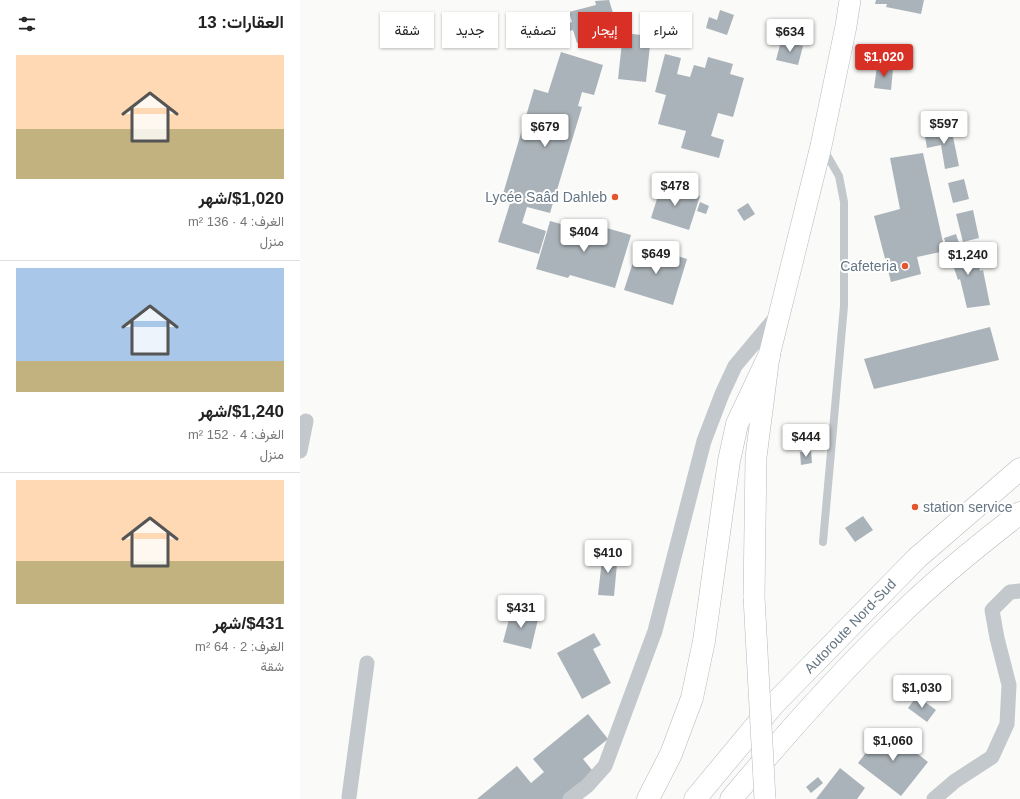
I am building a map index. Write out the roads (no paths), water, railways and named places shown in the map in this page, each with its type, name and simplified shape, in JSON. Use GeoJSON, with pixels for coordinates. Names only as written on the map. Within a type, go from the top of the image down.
{"type":"FeatureCollection","features":[{"type":"Feature","properties":{"kind":"highway"},"geometry":{"type":"LineString","coordinates":[[648,799],[671,754],[692,698],[704,641],[730,453],[737,424],[769,356]]}},
{"type":"Feature","properties":{"kind":"highway","name":"Autoroute Nord-Sud"},"geometry":{"type":"LineString","coordinates":[[695,799],[774,704],[917,558],[1020,469]]}},
{"type":"Feature","properties":{"kind":"highway","name":"Autoroute Nord-Sud"},"geometry":{"type":"LineString","coordinates":[[731,799],[772,750],[860,653],[904,610],[955,565],[1020,513]]}},
{"type":"Feature","properties":{"kind":"main road"},"geometry":{"type":"LineString","coordinates":[[765,799],[754,597],[756,457],[769,356],[821,146],[850,0]]}},
{"type":"Feature","properties":{"kind":"street"},"geometry":{"type":"LineString","coordinates":[[570,799],[587,786],[604,766],[654,631],[704,442],[722,394],[735,366],[779,315]]}},
{"type":"Feature","properties":{"kind":"street"},"geometry":{"type":"LineString","coordinates":[[300,451],[306,421]]}},
{"type":"Feature","properties":{"kind":"street"},"geometry":{"type":"LineString","coordinates":[[934,799],[955,781],[992,757],[1007,724],[1010,685],[997,638],[992,610],[1010,592],[1020,591]]}},
{"type":"Feature","properties":{"kind":"street"},"geometry":{"type":"LineString","coordinates":[[347,798],[367,663]]}},
{"type":"Feature","properties":{"kind":"lane"},"geometry":{"type":"LineString","coordinates":[[821,146],[839,176],[844,202],[844,306],[823,542]]}},
{"type":"Feature","properties":{"kind":"place","name":"Lycée Saâd Dahleb"},"geometry":{"type":"Point","coordinates":[615,197]}},
{"type":"Feature","properties":{"kind":"place","name":"Cafeteria"},"geometry":{"type":"Point","coordinates":[905,266]}},
{"type":"Feature","properties":{"kind":"place","name":"station service"},"geometry":{"type":"Point","coordinates":[915,507]}}]}
